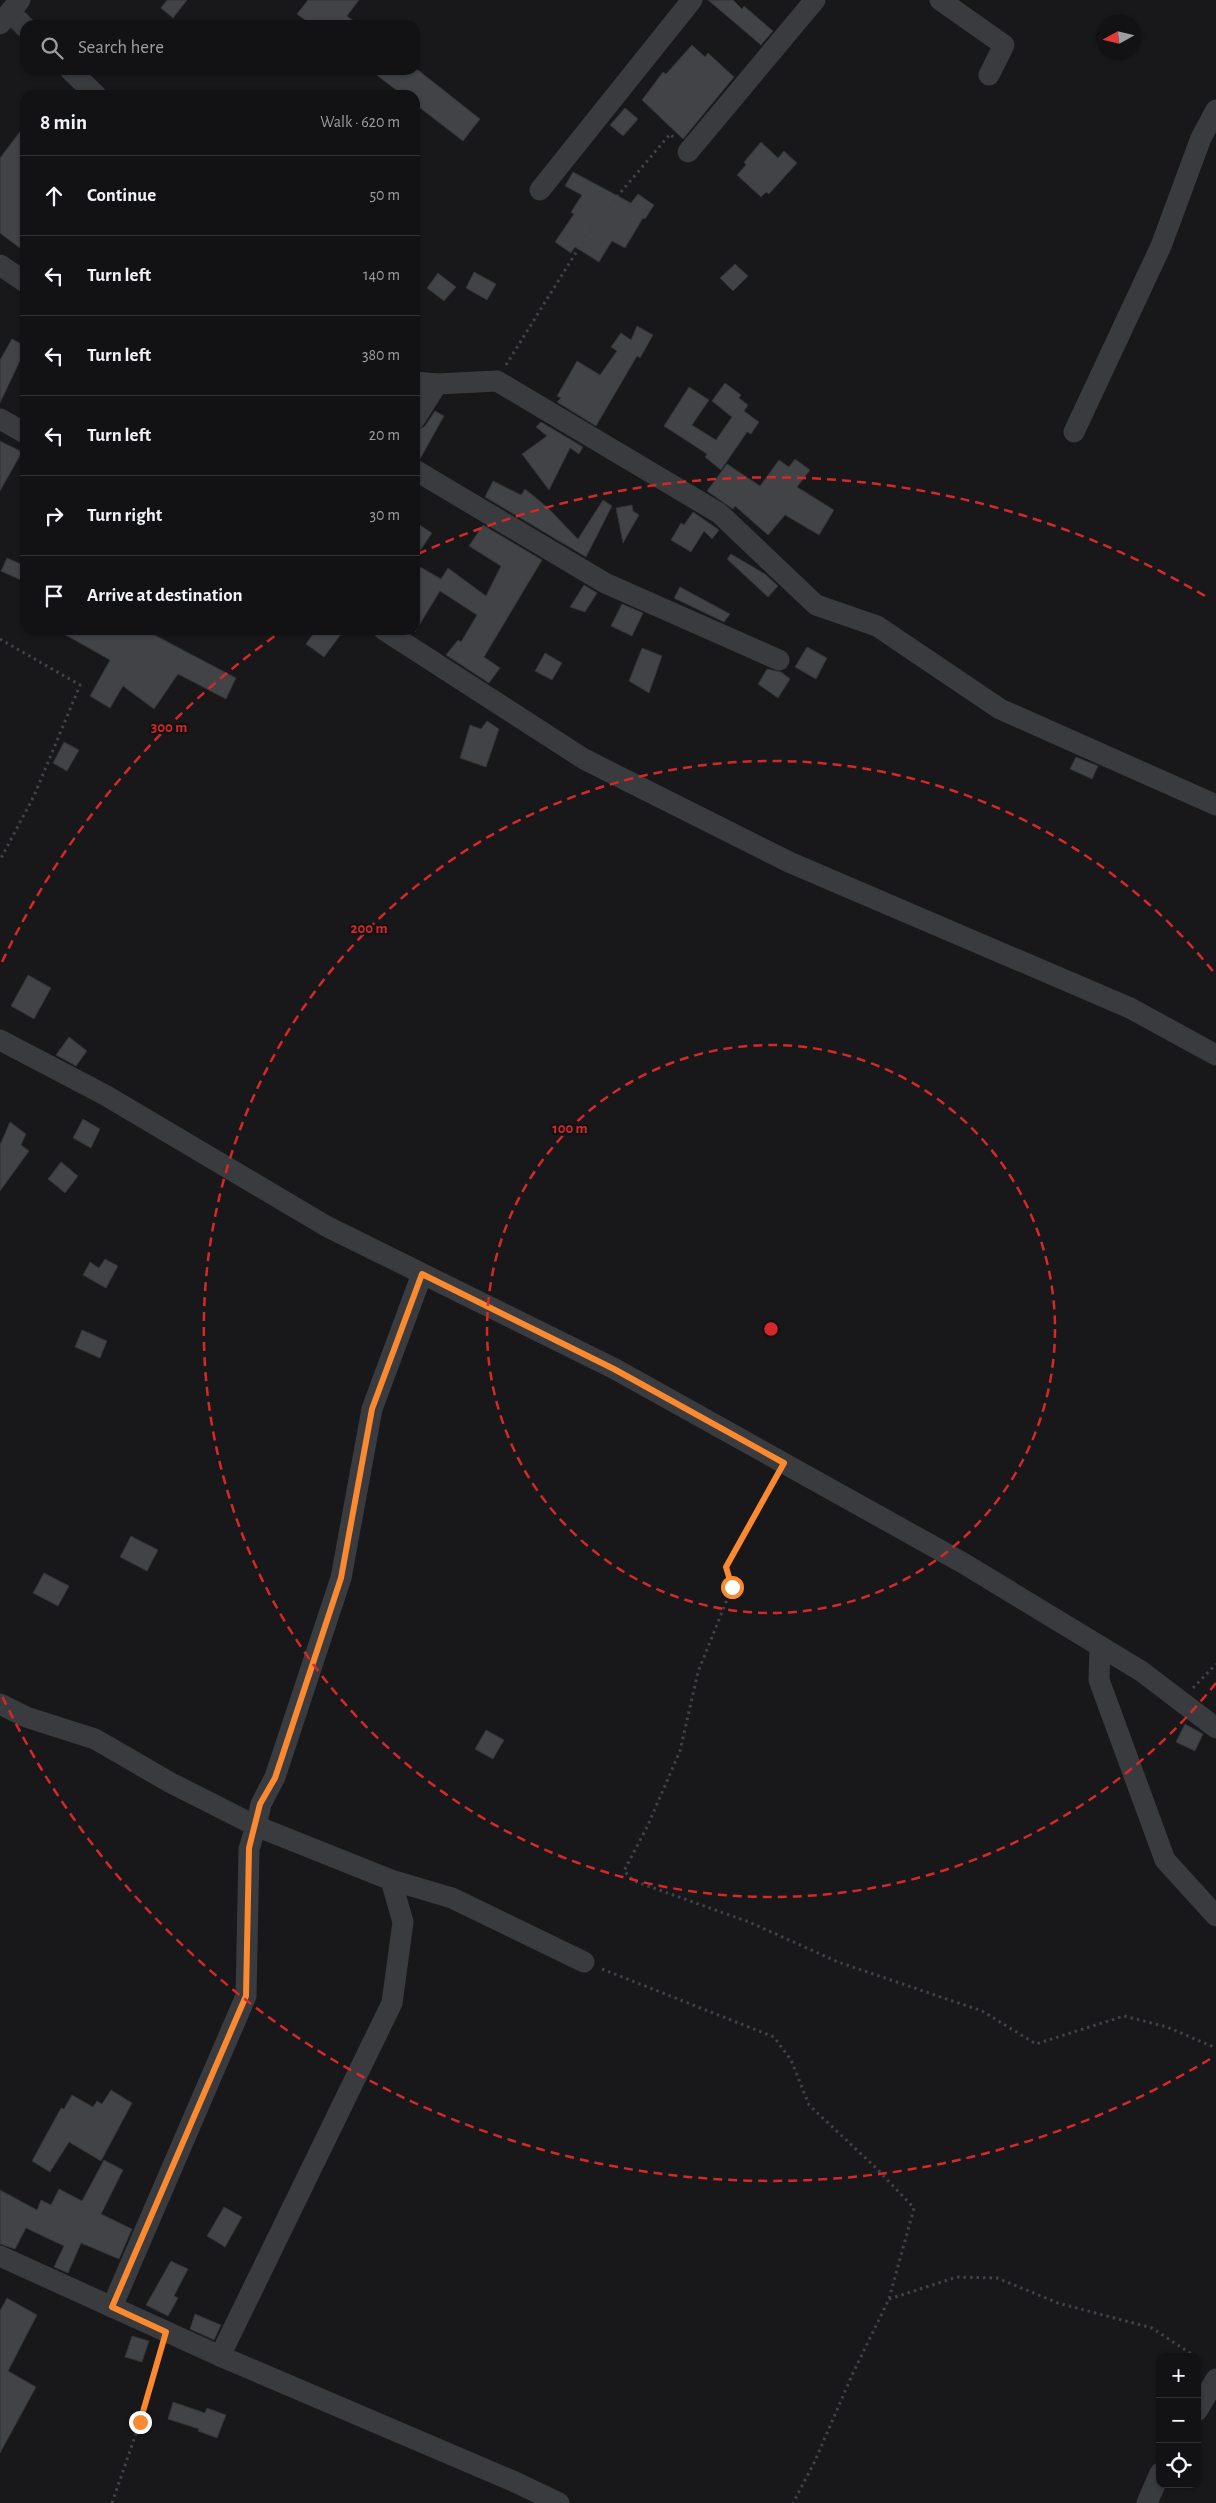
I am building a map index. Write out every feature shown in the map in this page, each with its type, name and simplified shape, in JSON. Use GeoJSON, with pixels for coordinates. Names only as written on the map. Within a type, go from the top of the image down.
{"type":"FeatureCollection","features":[{"type":"Feature","properties":{"kind":"street"},"geometry":{"type":"LineString","coordinates":[[540,190],[692,0]]}},
{"type":"Feature","properties":{"kind":"street"},"geometry":{"type":"LineString","coordinates":[[688,152],[815,0]]}},
{"type":"Feature","properties":{"kind":"street"},"geometry":{"type":"LineString","coordinates":[[940,0],[1004,45],[989,75]]}},
{"type":"Feature","properties":{"kind":"street"},"geometry":{"type":"LineString","coordinates":[[75,75],[91,90]]}},
{"type":"Feature","properties":{"kind":"street"},"geometry":{"type":"LineString","coordinates":[[1074,432],[1161,246],[1201,138],[1216,110]]}},
{"type":"Feature","properties":{"kind":"street"},"geometry":{"type":"LineString","coordinates":[[0,265],[20,279]]}},
{"type":"Feature","properties":{"kind":"street"},"geometry":{"type":"LineString","coordinates":[[420,382],[437,384],[497,381],[719,513],[816,605],[877,626],[1000,709],[1216,805]]}},
{"type":"Feature","properties":{"kind":"street"},"geometry":{"type":"LineString","coordinates":[[420,411],[437,384]]}},
{"type":"Feature","properties":{"kind":"street"},"geometry":{"type":"LineString","coordinates":[[0,419],[20,430]]}},
{"type":"Feature","properties":{"kind":"street"},"geometry":{"type":"LineString","coordinates":[[420,473],[605,583],[779,660]]}},
{"type":"Feature","properties":{"kind":"street"},"geometry":{"type":"LineString","coordinates":[[392,635],[584,759],[789,862],[1130,1008],[1216,1055]]}},
{"type":"Feature","properties":{"kind":"street"},"geometry":{"type":"LineString","coordinates":[[0,1040],[105,1095],[326,1226],[614,1369],[963,1562],[1141,1671],[1216,1728]]}},
{"type":"Feature","properties":{"kind":"street"},"geometry":{"type":"LineString","coordinates":[[112,2307],[246,1996],[249,1848],[260,1804],[275,1778],[341,1578],[372,1409],[422,1274]]}},
{"type":"Feature","properties":{"kind":"street"},"geometry":{"type":"LineString","coordinates":[[1100,1646],[1099,1680],[1165,1860],[1216,1916]]}},
{"type":"Feature","properties":{"kind":"street"},"geometry":{"type":"LineString","coordinates":[[0,1704],[26,1716],[95,1739],[171,1783],[256,1826],[391,1880],[452,1898],[584,1962]]}},
{"type":"Feature","properties":{"kind":"street"},"geometry":{"type":"LineString","coordinates":[[220,2356],[392,2003],[403,1922],[391,1880]]}},
{"type":"Feature","properties":{"kind":"street"},"geometry":{"type":"LineString","coordinates":[[0,2256],[220,2356],[515,2482],[559,2503]]}},
{"type":"Feature","properties":{"kind":"street"},"geometry":{"type":"LineString","coordinates":[[1201,2404],[1216,2379]]}},
{"type":"Feature","properties":{"kind":"street"},"geometry":{"type":"LineString","coordinates":[[1147,2503],[1156,2482]]}},
{"type":"Feature","properties":{"kind":"path"},"geometry":{"type":"LineString","coordinates":[[497,381],[517,346],[594,226],[670,134],[688,152]]}},
{"type":"Feature","properties":{"kind":"path"},"geometry":{"type":"LineString","coordinates":[[0,638],[80,684],[34,796],[0,860]]}},
{"type":"Feature","properties":{"kind":"path"},"geometry":{"type":"LineString","coordinates":[[784,1463],[726,1567],[732,1587],[698,1672],[680,1751],[648,1825],[624,1871],[634,1881],[749,1922],[838,1962],[982,2011],[1036,2044],[1124,2016],[1166,2027],[1216,2048]]}},
{"type":"Feature","properties":{"kind":"path"},"geometry":{"type":"LineString","coordinates":[[1181,1701],[1216,1664]]}},
{"type":"Feature","properties":{"kind":"path"},"geometry":{"type":"LineString","coordinates":[[584,1962],[774,2036],[791,2060],[809,2105],[876,2168],[914,2208],[889,2299],[853,2373],[814,2463],[793,2503]]}},
{"type":"Feature","properties":{"kind":"path"},"geometry":{"type":"LineString","coordinates":[[889,2299],[957,2277],[998,2278],[1058,2303],[1152,2328],[1190,2353]]}},
{"type":"Feature","properties":{"kind":"path"},"geometry":{"type":"LineString","coordinates":[[112,2503],[140,2422],[166,2332]]}},
{"type":"Feature","properties":{"kind":"building"},"geometry":{"type":"Polygon","coordinates":[[[167,0],[187,0],[173,18],[161,8],[167,0]]]}},
{"type":"Feature","properties":{"kind":"building"},"geometry":{"type":"Polygon","coordinates":[[[308,0],[359,0],[347,16],[352,20],[305,20],[297,14],[308,0]]]}},
{"type":"Feature","properties":{"kind":"building"},"geometry":{"type":"Polygon","coordinates":[[[708,0],[733,0],[742,9],[744,6],[773,31],[761,45],[708,0]]]}},
{"type":"Feature","properties":{"kind":"building"},"geometry":{"type":"Polygon","coordinates":[[[692,45],[705,57],[708,53],[734,77],[683,139],[642,100],[663,72],[666,74],[692,45]]]}},
{"type":"Feature","properties":{"kind":"building"},"geometry":{"type":"Polygon","coordinates":[[[420,72],[480,119],[463,141],[420,108],[420,90],[396,90],[377,75],[420,75],[420,72]]]}},
{"type":"Feature","properties":{"kind":"building"},"geometry":{"type":"Polygon","coordinates":[[[625,108],[638,119],[623,136],[610,125],[625,108]]]}},
{"type":"Feature","properties":{"kind":"building"},"geometry":{"type":"Polygon","coordinates":[[[20,132],[20,248],[0,233],[0,158],[20,132]]]}},
{"type":"Feature","properties":{"kind":"building"},"geometry":{"type":"Polygon","coordinates":[[[761,142],[778,158],[784,151],[797,163],[769,194],[766,192],[761,197],[737,175],[746,165],[744,162],[761,142]]]}},
{"type":"Feature","properties":{"kind":"building"},"geometry":{"type":"Polygon","coordinates":[[[573,172],[631,203],[638,194],[654,205],[645,219],[643,218],[625,248],[612,241],[599,262],[575,247],[571,253],[555,242],[574,214],[571,212],[582,195],[565,186],[573,172]]]}},
{"type":"Feature","properties":{"kind":"building"},"geometry":{"type":"Polygon","coordinates":[[[735,264],[748,276],[733,291],[720,278],[735,264]]]}},
{"type":"Feature","properties":{"kind":"building"},"geometry":{"type":"Polygon","coordinates":[[[474,272],[496,284],[487,300],[466,288],[474,272]]]}},
{"type":"Feature","properties":{"kind":"building"},"geometry":{"type":"Polygon","coordinates":[[[438,273],[456,287],[444,301],[427,288],[438,273]]]}},
{"type":"Feature","properties":{"kind":"building"},"geometry":{"type":"Polygon","coordinates":[[[637,326],[653,335],[640,358],[637,356],[596,426],[557,402],[561,398],[557,396],[577,361],[600,375],[617,351],[611,347],[621,333],[631,340],[637,326]]]}},
{"type":"Feature","properties":{"kind":"building"},"geometry":{"type":"Polygon","coordinates":[[[12,339],[20,343],[20,361],[0,403],[0,360],[12,339]]]}},
{"type":"Feature","properties":{"kind":"building"},"geometry":{"type":"Polygon","coordinates":[[[725,383],[741,395],[739,398],[748,405],[744,411],[759,422],[751,434],[747,432],[721,470],[705,457],[707,454],[664,426],[689,387],[709,400],[692,425],[716,440],[732,417],[712,401],[725,383]]]}},
{"type":"Feature","properties":{"kind":"building"},"geometry":{"type":"Polygon","coordinates":[[[435,411],[444,416],[420,459],[420,429],[425,426],[435,411]]]}},
{"type":"Feature","properties":{"kind":"building"},"geometry":{"type":"Polygon","coordinates":[[[541,422],[583,447],[579,454],[570,448],[549,490],[522,454],[547,436],[536,427],[541,422]]]}},
{"type":"Feature","properties":{"kind":"building"},"geometry":{"type":"Polygon","coordinates":[[[0,441],[20,451],[20,456],[0,491],[0,441]]]}},
{"type":"Feature","properties":{"kind":"building"},"geometry":{"type":"Polygon","coordinates":[[[795,459],[810,470],[797,487],[834,510],[819,535],[785,515],[768,535],[735,506],[733,509],[707,491],[727,464],[760,486],[779,460],[789,467],[795,459]]]}},
{"type":"Feature","properties":{"kind":"building"},"geometry":{"type":"Polygon","coordinates":[[[493,481],[521,495],[525,489],[547,507],[578,539],[603,500],[612,506],[586,557],[485,497],[493,481]]]}},
{"type":"Feature","properties":{"kind":"building"},"geometry":{"type":"Polygon","coordinates":[[[632,505],[633,511],[639,515],[623,543],[616,508],[632,505]]]}},
{"type":"Feature","properties":{"kind":"building"},"geometry":{"type":"Polygon","coordinates":[[[693,512],[719,530],[712,539],[704,531],[691,552],[671,540],[681,523],[684,525],[693,512]]]}},
{"type":"Feature","properties":{"kind":"building"},"geometry":{"type":"Polygon","coordinates":[[[420,525],[432,533],[420,551],[420,525]]]}},
{"type":"Feature","properties":{"kind":"building"},"geometry":{"type":"Polygon","coordinates":[[[483,525],[542,560],[484,657],[500,668],[489,683],[446,655],[458,640],[461,642],[477,615],[440,591],[420,624],[420,567],[441,579],[448,568],[486,596],[501,566],[469,546],[483,525]]]}},
{"type":"Feature","properties":{"kind":"building"},"geometry":{"type":"Polygon","coordinates":[[[731,554],[765,574],[778,586],[768,597],[727,559],[731,554]]]}},
{"type":"Feature","properties":{"kind":"building"},"geometry":{"type":"Polygon","coordinates":[[[7,558],[20,564],[20,580],[1,571],[7,558]]]}},
{"type":"Feature","properties":{"kind":"building"},"geometry":{"type":"Polygon","coordinates":[[[584,585],[597,593],[585,612],[570,607],[584,585]]]}},
{"type":"Feature","properties":{"kind":"building"},"geometry":{"type":"Polygon","coordinates":[[[680,587],[730,614],[724,622],[674,598],[680,587]]]}},
{"type":"Feature","properties":{"kind":"building"},"geometry":{"type":"Polygon","coordinates":[[[622,604],[643,613],[632,636],[611,626],[622,604]]]}},
{"type":"Feature","properties":{"kind":"building"},"geometry":{"type":"Polygon","coordinates":[[[66,635],[154,635],[236,678],[226,699],[178,674],[154,709],[123,686],[110,708],[90,696],[110,660],[66,635]]]}},
{"type":"Feature","properties":{"kind":"building"},"geometry":{"type":"Polygon","coordinates":[[[312,635],[340,635],[324,657],[306,644],[312,635]]]}},
{"type":"Feature","properties":{"kind":"building"},"geometry":{"type":"Polygon","coordinates":[[[807,647],[827,658],[816,679],[795,667],[807,647]]]}},
{"type":"Feature","properties":{"kind":"building"},"geometry":{"type":"Polygon","coordinates":[[[642,648],[662,656],[649,693],[629,681],[642,648]]]}},
{"type":"Feature","properties":{"kind":"building"},"geometry":{"type":"Polygon","coordinates":[[[545,653],[562,663],[552,680],[535,671],[545,653]]]}},
{"type":"Feature","properties":{"kind":"building"},"geometry":{"type":"Polygon","coordinates":[[[767,669],[781,672],[790,679],[778,698],[758,684],[767,669]]]}},
{"type":"Feature","properties":{"kind":"building"},"geometry":{"type":"Polygon","coordinates":[[[487,721],[499,729],[486,767],[460,758],[470,725],[481,729],[487,721]]]}},
{"type":"Feature","properties":{"kind":"building"},"geometry":{"type":"Polygon","coordinates":[[[64,742],[79,750],[67,771],[53,763],[64,742]]]}},
{"type":"Feature","properties":{"kind":"building"},"geometry":{"type":"Polygon","coordinates":[[[1076,757],[1098,766],[1092,779],[1070,769],[1076,757]]]}},
{"type":"Feature","properties":{"kind":"building"},"geometry":{"type":"Polygon","coordinates":[[[28,975],[51,988],[34,1019],[11,1006],[28,975]]]}},
{"type":"Feature","properties":{"kind":"building"},"geometry":{"type":"Polygon","coordinates":[[[69,1037],[87,1051],[76,1066],[56,1055],[69,1037]]]}},
{"type":"Feature","properties":{"kind":"building"},"geometry":{"type":"Polygon","coordinates":[[[83,1119],[100,1129],[91,1148],[73,1138],[83,1119]]]}},
{"type":"Feature","properties":{"kind":"building"},"geometry":{"type":"Polygon","coordinates":[[[10,1122],[26,1134],[21,1145],[29,1151],[0,1191],[0,1145],[10,1122]]]}},
{"type":"Feature","properties":{"kind":"building"},"geometry":{"type":"Polygon","coordinates":[[[61,1162],[78,1176],[65,1193],[48,1179],[61,1162]]]}},
{"type":"Feature","properties":{"kind":"building"},"geometry":{"type":"Polygon","coordinates":[[[105,1259],[118,1266],[106,1288],[83,1275],[90,1262],[99,1268],[105,1259]]]}},
{"type":"Feature","properties":{"kind":"building"},"geometry":{"type":"Polygon","coordinates":[[[82,1330],[107,1341],[100,1358],[75,1347],[82,1330]]]}},
{"type":"Feature","properties":{"kind":"building"},"geometry":{"type":"Polygon","coordinates":[[[131,1536],[158,1550],[147,1571],[120,1557],[131,1536]]]}},
{"type":"Feature","properties":{"kind":"building"},"geometry":{"type":"Polygon","coordinates":[[[44,1573],[69,1586],[58,1606],[33,1593],[44,1573]]]}},
{"type":"Feature","properties":{"kind":"building"},"geometry":{"type":"Polygon","coordinates":[[[1185,1724],[1203,1734],[1195,1751],[1176,1742],[1185,1724]]]}},
{"type":"Feature","properties":{"kind":"building"},"geometry":{"type":"Polygon","coordinates":[[[486,1730],[504,1740],[493,1759],[475,1749],[486,1730]]]}},
{"type":"Feature","properties":{"kind":"building"},"geometry":{"type":"Polygon","coordinates":[[[111,2090],[132,2103],[101,2161],[69,2142],[50,2172],[32,2161],[61,2108],[64,2109],[72,2095],[93,2107],[97,2101],[102,2104],[111,2090]]]}},
{"type":"Feature","properties":{"kind":"building"},"geometry":{"type":"Polygon","coordinates":[[[104,2160],[123,2170],[101,2214],[132,2229],[119,2259],[81,2243],[68,2273],[54,2267],[64,2246],[26,2228],[15,2249],[0,2244],[0,2190],[37,2210],[41,2200],[51,2205],[59,2189],[82,2201],[104,2160]]]}},
{"type":"Feature","properties":{"kind":"building"},"geometry":{"type":"Polygon","coordinates":[[[224,2207],[242,2217],[225,2247],[207,2236],[224,2207]]]}},
{"type":"Feature","properties":{"kind":"building"},"geometry":{"type":"Polygon","coordinates":[[[171,2261],[188,2269],[174,2296],[178,2298],[168,2316],[146,2305],[171,2261]]]}},
{"type":"Feature","properties":{"kind":"building"},"geometry":{"type":"Polygon","coordinates":[[[7,2298],[37,2315],[8,2371],[36,2387],[0,2453],[0,2311],[7,2298]]]}},
{"type":"Feature","properties":{"kind":"building"},"geometry":{"type":"Polygon","coordinates":[[[195,2314],[221,2325],[214,2340],[190,2329],[195,2314]]]}},
{"type":"Feature","properties":{"kind":"building"},"geometry":{"type":"Polygon","coordinates":[[[132,2336],[149,2341],[142,2362],[125,2357],[132,2336]]]}},
{"type":"Feature","properties":{"kind":"building"},"geometry":{"type":"Polygon","coordinates":[[[173,2402],[205,2413],[207,2408],[226,2415],[217,2438],[198,2431],[199,2429],[168,2419],[173,2402]]]}},
{"type":"Feature","properties":{"kind":"route"},"geometry":{"type":"LineString","coordinates":[[140,2422],[166,2332],[112,2307],[246,1996],[249,1925],[249,1848],[260,1804],[275,1778],[341,1578],[372,1409],[422,1274],[614,1369],[784,1463],[726,1567],[732,1587]]}}]}
